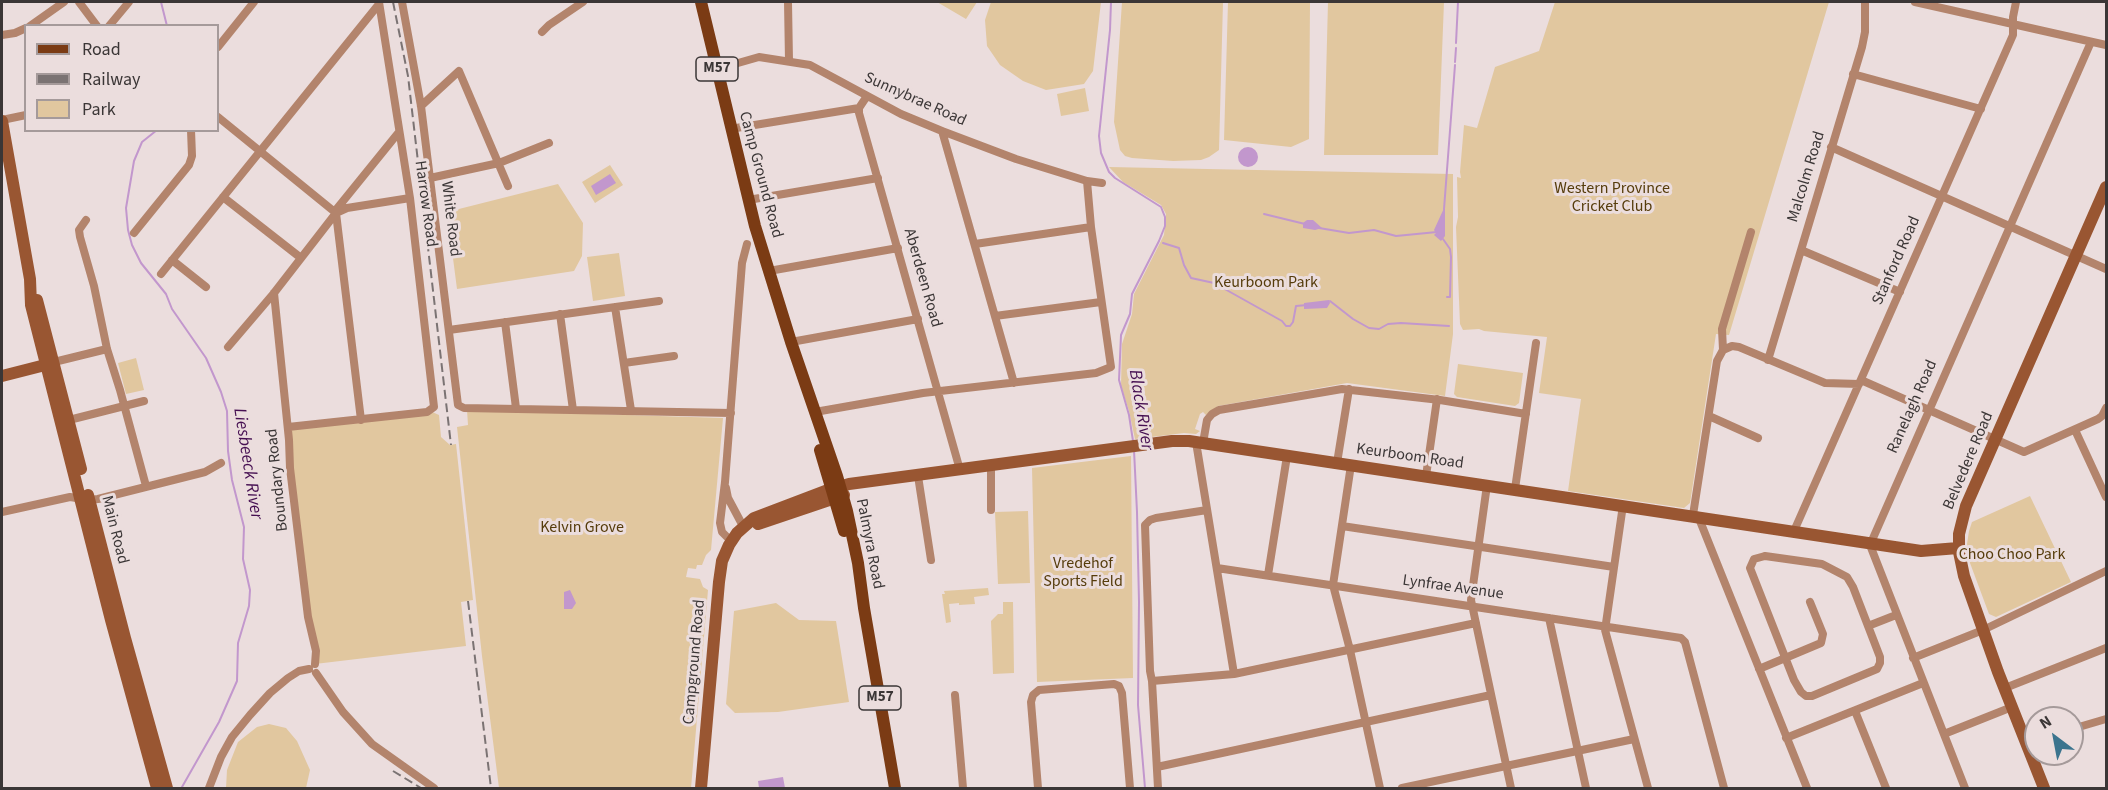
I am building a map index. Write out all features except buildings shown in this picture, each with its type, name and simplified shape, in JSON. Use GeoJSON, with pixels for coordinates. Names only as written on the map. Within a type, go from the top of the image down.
{"type":"FeatureCollection","features":[{"type":"Feature","properties":{"kind":"main road","name":"Camp Ground Road"},"geometry":{"type":"LineString","coordinates":[[701,2],[748,200],[795,355],[815,412],[837,492]]}},
{"type":"Feature","properties":{"kind":"main road","name":"Main Road"},"geometry":{"type":"LineString","coordinates":[[2,121],[30,279],[157,789]]}},
{"type":"Feature","properties":{"kind":"main road","name":"Belvedere Road"},"geometry":{"type":"LineString","coordinates":[[2024,728],[2012,707],[1964,576],[1959,552],[1964,512],[2106,187]]}},
{"type":"Feature","properties":{"kind":"main road","name":"Camp Ground Road"},"geometry":{"type":"LineString","coordinates":[[795,355],[812,425],[837,492]]}},
{"type":"Feature","properties":{"kind":"main road","name":"Main Road"},"geometry":{"type":"LineString","coordinates":[[50,364],[69,420],[85,499],[167,789]]}},
{"type":"Feature","properties":{"kind":"main road"},"geometry":{"type":"LineString","coordinates":[[2,376],[50,364]]}},
{"type":"Feature","properties":{"kind":"main road","name":"Keurboom Road"},"geometry":{"type":"LineString","coordinates":[[837,492],[892,480],[960,470],[1172,441],[1200,442],[1923,551],[1959,552]]}},
{"type":"Feature","properties":{"kind":"main road","name":"Campground Road"},"geometry":{"type":"LineString","coordinates":[[701,789],[719,582],[722,561],[731,541],[745,527],[756,525],[837,492]]}},
{"type":"Feature","properties":{"kind":"main road","name":"Palmyra Road"},"geometry":{"type":"LineString","coordinates":[[837,492],[858,563],[895,789]]}},
{"type":"Feature","properties":{"kind":"main road","name":"Belvedere Road"},"geometry":{"type":"LineString","coordinates":[[2038,766],[2044,789]]}},
{"type":"Feature","properties":{"kind":"street"},"geometry":{"type":"LineString","coordinates":[[33,24],[64,2]]}},
{"type":"Feature","properties":{"kind":"street"},"geometry":{"type":"LineString","coordinates":[[79,2],[96,24]]}},
{"type":"Feature","properties":{"kind":"street"},"geometry":{"type":"LineString","coordinates":[[111,24],[129,2]]}},
{"type":"Feature","properties":{"kind":"street"},"geometry":{"type":"LineString","coordinates":[[219,45],[254,2]]}},
{"type":"Feature","properties":{"kind":"street","name":"White Road"},"geometry":{"type":"LineString","coordinates":[[402,2],[421,106],[458,405],[464,408],[516,408]]}},
{"type":"Feature","properties":{"kind":"street"},"geometry":{"type":"LineString","coordinates":[[542,32],[583,2]]}},
{"type":"Feature","properties":{"kind":"street"},"geometry":{"type":"LineString","coordinates":[[788,2],[789,61]]}},
{"type":"Feature","properties":{"kind":"street","name":"Malcolm Road"},"geometry":{"type":"LineString","coordinates":[[1768,360],[1865,32],[1865,2]]}},
{"type":"Feature","properties":{"kind":"street"},"geometry":{"type":"LineString","coordinates":[[1915,2],[2106,45]]}},
{"type":"Feature","properties":{"kind":"street","name":"Stanford Road"},"geometry":{"type":"LineString","coordinates":[[1794,531],[1982,109],[2013,34],[2016,2]]}},
{"type":"Feature","properties":{"kind":"street"},"geometry":{"type":"LineString","coordinates":[[161,274],[379,3]]}},
{"type":"Feature","properties":{"kind":"street","name":"Harrow Road"},"geometry":{"type":"LineString","coordinates":[[361,420],[427,412],[433,409],[434,396],[410,198],[379,3]]}},
{"type":"Feature","properties":{"kind":"street"},"geometry":{"type":"LineString","coordinates":[[2,35],[24,29]]}},
{"type":"Feature","properties":{"kind":"street","name":"Ranelagh Road"},"geometry":{"type":"LineString","coordinates":[[1870,543],[2091,42]]}},
{"type":"Feature","properties":{"kind":"street","name":"Sunnybrae Road"},"geometry":{"type":"LineString","coordinates":[[717,69],[754,58],[810,65],[867,96],[942,131],[1016,159],[1087,181],[1102,183]]}},
{"type":"Feature","properties":{"kind":"street"},"geometry":{"type":"LineString","coordinates":[[421,106],[456,72],[460,72],[508,186]]}},
{"type":"Feature","properties":{"kind":"street"},"geometry":{"type":"LineString","coordinates":[[1853,74],[1982,109]]}},
{"type":"Feature","properties":{"kind":"street"},"geometry":{"type":"LineString","coordinates":[[730,129],[859,108],[867,96]]}},
{"type":"Feature","properties":{"kind":"street","name":"Aberdeen Road"},"geometry":{"type":"LineString","coordinates":[[859,108],[960,470]]}},
{"type":"Feature","properties":{"kind":"street"},"geometry":{"type":"LineString","coordinates":[[2,121],[24,116]]}},
{"type":"Feature","properties":{"kind":"street"},"geometry":{"type":"LineString","coordinates":[[219,118],[335,212],[361,420],[288,427]]}},
{"type":"Feature","properties":{"kind":"street"},"geometry":{"type":"LineString","coordinates":[[942,131],[1014,383]]}},
{"type":"Feature","properties":{"kind":"street"},"geometry":{"type":"LineString","coordinates":[[134,233],[189,165],[192,156],[191,132]]}},
{"type":"Feature","properties":{"kind":"street"},"geometry":{"type":"LineString","coordinates":[[228,347],[302,258],[335,212],[399,132]]}},
{"type":"Feature","properties":{"kind":"street"},"geometry":{"type":"LineString","coordinates":[[429,178],[499,164],[549,143]]}},
{"type":"Feature","properties":{"kind":"street"},"geometry":{"type":"LineString","coordinates":[[1832,147],[2106,269]]}},
{"type":"Feature","properties":{"kind":"street"},"geometry":{"type":"LineString","coordinates":[[748,200],[878,178]]}},
{"type":"Feature","properties":{"kind":"street"},"geometry":{"type":"LineString","coordinates":[[815,412],[938,391],[1096,373],[1111,367],[1091,227],[1087,181]]}},
{"type":"Feature","properties":{"kind":"street"},"geometry":{"type":"LineString","coordinates":[[223,198],[302,258]]}},
{"type":"Feature","properties":{"kind":"street"},"geometry":{"type":"LineString","coordinates":[[335,212],[410,198]]}},
{"type":"Feature","properties":{"kind":"street"},"geometry":{"type":"LineString","coordinates":[[86,220],[79,235],[94,286],[107,348],[146,486]]}},
{"type":"Feature","properties":{"kind":"street"},"geometry":{"type":"LineString","coordinates":[[975,244],[1091,227]]}},
{"type":"Feature","properties":{"kind":"street"},"geometry":{"type":"LineString","coordinates":[[1751,232],[1722,329],[1723,350],[1717,361],[1696,516],[1806,789]]}},
{"type":"Feature","properties":{"kind":"street"},"geometry":{"type":"LineString","coordinates":[[731,541],[722,532],[720,523],[742,262],[747,244]]}},
{"type":"Feature","properties":{"kind":"street"},"geometry":{"type":"LineString","coordinates":[[770,272],[898,248]]}},
{"type":"Feature","properties":{"kind":"street"},"geometry":{"type":"LineString","coordinates":[[1801,250],[1900,292]]}},
{"type":"Feature","properties":{"kind":"street"},"geometry":{"type":"LineString","coordinates":[[172,260],[206,287]]}},
{"type":"Feature","properties":{"kind":"street","name":"Boundary Road"},"geometry":{"type":"LineString","coordinates":[[274,293],[290,468],[307,605],[316,651],[313,669]]}},
{"type":"Feature","properties":{"kind":"street"},"geometry":{"type":"LineString","coordinates":[[449,330],[659,301]]}},
{"type":"Feature","properties":{"kind":"street"},"geometry":{"type":"LineString","coordinates":[[995,316],[1101,302]]}},
{"type":"Feature","properties":{"kind":"street"},"geometry":{"type":"LineString","coordinates":[[615,307],[631,410]]}},
{"type":"Feature","properties":{"kind":"street"},"geometry":{"type":"LineString","coordinates":[[560,314],[573,410]]}},
{"type":"Feature","properties":{"kind":"street"},"geometry":{"type":"LineString","coordinates":[[791,342],[918,319]]}},
{"type":"Feature","properties":{"kind":"street"},"geometry":{"type":"LineString","coordinates":[[505,322],[516,408],[731,413]]}},
{"type":"Feature","properties":{"kind":"street"},"geometry":{"type":"LineString","coordinates":[[1515,489],[1536,343]]}},
{"type":"Feature","properties":{"kind":"street"},"geometry":{"type":"LineString","coordinates":[[1723,350],[1737,346],[1825,383],[1860,382],[2026,452],[2101,417],[2106,408]]}},
{"type":"Feature","properties":{"kind":"street"},"geometry":{"type":"LineString","coordinates":[[50,364],[107,348]]}},
{"type":"Feature","properties":{"kind":"street"},"geometry":{"type":"LineString","coordinates":[[624,363],[674,356]]}},
{"type":"Feature","properties":{"kind":"street"},"geometry":{"type":"LineString","coordinates":[[1234,674],[1207,510],[1200,442],[1212,414],[1219,410],[1349,389],[1437,399],[1526,414]]}},
{"type":"Feature","properties":{"kind":"street"},"geometry":{"type":"LineString","coordinates":[[1337,463],[1349,389]]}},
{"type":"Feature","properties":{"kind":"street"},"geometry":{"type":"LineString","coordinates":[[1426,476],[1437,399]]}},
{"type":"Feature","properties":{"kind":"street"},"geometry":{"type":"LineString","coordinates":[[69,420],[144,401]]}},
{"type":"Feature","properties":{"kind":"street"},"geometry":{"type":"LineString","coordinates":[[1709,417],[1758,438]]}},
{"type":"Feature","properties":{"kind":"street"},"geometry":{"type":"LineString","coordinates":[[2075,430],[2106,497]]}},
{"type":"Feature","properties":{"kind":"street"},"geometry":{"type":"LineString","coordinates":[[1269,575],[1287,456]]}},
{"type":"Feature","properties":{"kind":"street"},"geometry":{"type":"LineString","coordinates":[[2,512],[70,497],[85,499],[146,486],[207,472],[221,463]]}},
{"type":"Feature","properties":{"kind":"street"},"geometry":{"type":"LineString","coordinates":[[1351,465],[1333,585],[1350,650],[1380,789]]}},
{"type":"Feature","properties":{"kind":"street"},"geometry":{"type":"LineString","coordinates":[[991,466],[991,510]]}},
{"type":"Feature","properties":{"kind":"street"},"geometry":{"type":"LineString","coordinates":[[918,476],[931,560]]}},
{"type":"Feature","properties":{"kind":"street"},"geometry":{"type":"LineString","coordinates":[[725,482],[728,498],[745,527]]}},
{"type":"Feature","properties":{"kind":"street"},"geometry":{"type":"LineString","coordinates":[[1487,485],[1472,606],[1511,789]]}},
{"type":"Feature","properties":{"kind":"street"},"geometry":{"type":"LineString","coordinates":[[1623,505],[1605,626],[1648,789]]}},
{"type":"Feature","properties":{"kind":"street"},"geometry":{"type":"LineString","coordinates":[[1158,789],[1150,671],[1145,528],[1148,521],[1156,518],[1207,510]]}},
{"type":"Feature","properties":{"kind":"street"},"geometry":{"type":"LineString","coordinates":[[1342,526],[1614,567]]}},
{"type":"Feature","properties":{"kind":"street"},"geometry":{"type":"LineString","coordinates":[[1870,543],[1869,548],[1965,789]]}},
{"type":"Feature","properties":{"kind":"street"},"geometry":{"type":"LineString","coordinates":[[1765,556],[1813,562],[1838,571],[1850,580],[1868,624],[1880,657],[1877,669],[1812,696],[1804,695],[1798,690],[1785,658],[1750,568],[1752,562],[1758,557],[1765,556]]}},
{"type":"Feature","properties":{"kind":"street","name":"Lynfrae Avenue"},"geometry":{"type":"LineString","coordinates":[[1217,568],[1605,626],[1683,640],[1724,789]]}},
{"type":"Feature","properties":{"kind":"street"},"geometry":{"type":"LineString","coordinates":[[1913,658],[1983,630],[2106,571]]}},
{"type":"Feature","properties":{"kind":"street"},"geometry":{"type":"LineString","coordinates":[[1759,669],[1817,645],[1823,639],[1810,602]]}},
{"type":"Feature","properties":{"kind":"street"},"geometry":{"type":"LineString","coordinates":[[1868,624],[1895,613]]}},
{"type":"Feature","properties":{"kind":"street"},"geometry":{"type":"LineString","coordinates":[[1549,618],[1586,789]]}},
{"type":"Feature","properties":{"kind":"street"},"geometry":{"type":"LineString","coordinates":[[1152,681],[1234,674],[1476,623]]}},
{"type":"Feature","properties":{"kind":"street"},"geometry":{"type":"LineString","coordinates":[[2005,688],[2106,648]]}},
{"type":"Feature","properties":{"kind":"street"},"geometry":{"type":"LineString","coordinates":[[209,789],[226,747],[250,715],[270,693],[288,678],[300,671],[313,669],[343,712],[372,744],[434,789]]}},
{"type":"Feature","properties":{"kind":"street"},"geometry":{"type":"LineString","coordinates":[[1786,738],[1923,682]]}},
{"type":"Feature","properties":{"kind":"street"},"geometry":{"type":"LineString","coordinates":[[1038,789],[1031,702],[1034,693],[1039,690],[1114,684],[1119,686],[1122,693],[1130,789]]}},
{"type":"Feature","properties":{"kind":"street"},"geometry":{"type":"LineString","coordinates":[[955,695],[963,789]]}},
{"type":"Feature","properties":{"kind":"street"},"geometry":{"type":"LineString","coordinates":[[1157,767],[1491,695]]}},
{"type":"Feature","properties":{"kind":"street"},"geometry":{"type":"LineString","coordinates":[[1944,734],[2012,707]]}},
{"type":"Feature","properties":{"kind":"street"},"geometry":{"type":"LineString","coordinates":[[1855,711],[1886,789]]}},
{"type":"Feature","properties":{"kind":"street"},"geometry":{"type":"LineString","coordinates":[[2084,725],[2106,719]]}},
{"type":"Feature","properties":{"kind":"street"},"geometry":{"type":"LineString","coordinates":[[1402,789],[1634,740]]}},
{"type":"Feature","properties":{"kind":"green space"},"geometry":{"type":"Polygon","coordinates":[[[937,2],[977,2],[966,19],[937,2]]]}},
{"type":"Feature","properties":{"kind":"green space"},"geometry":{"type":"Polygon","coordinates":[[[991,2],[1101,2],[1093,71],[1084,84],[1046,90],[1023,81],[1000,65],[987,46],[985,20],[991,2]]]}},
{"type":"Feature","properties":{"kind":"green space"},"geometry":{"type":"Polygon","coordinates":[[[1122,2],[1223,2],[1219,150],[1209,157],[1201,160],[1173,161],[1132,158],[1125,156],[1120,150],[1114,122],[1122,2]]]}},
{"type":"Feature","properties":{"kind":"green space"},"geometry":{"type":"Polygon","coordinates":[[[1228,2],[1310,2],[1309,139],[1291,147],[1224,140],[1228,2]]]}},
{"type":"Feature","properties":{"kind":"green space"},"geometry":{"type":"Polygon","coordinates":[[[1328,2],[1444,2],[1438,155],[1324,155],[1328,2]]]}},
{"type":"Feature","properties":{"kind":"green space","name":"Western Province Cricket Club"},"geometry":{"type":"Polygon","coordinates":[[[1555,2],[1829,2],[1729,335],[1716,334],[1690,503],[1684,508],[1568,491],[1581,399],[1539,393],[1547,337],[1479,329],[1463,330],[1460,324],[1456,227],[1457,177],[1461,178],[1464,125],[1477,128],[1495,67],[1539,51],[1555,2]]]}},
{"type":"Feature","properties":{"kind":"green space"},"geometry":{"type":"Polygon","coordinates":[[[1085,88],[1089,111],[1061,116],[1057,94],[1085,88]]]}},
{"type":"Feature","properties":{"kind":"green space"},"geometry":{"type":"Polygon","coordinates":[[[610,165],[623,185],[595,203],[582,182],[610,165]]]}},
{"type":"Feature","properties":{"kind":"green space","name":"Keurboom Park"},"geometry":{"type":"Polygon","coordinates":[[[1109,167],[1453,174],[1453,334],[1445,396],[1347,383],[1218,406],[1206,415],[1203,412],[1200,414],[1195,429],[1200,431],[1196,434],[1184,433],[1135,439],[1121,386],[1122,344],[1132,314],[1134,294],[1164,235],[1166,214],[1161,205],[1123,182],[1109,167]]]}},
{"type":"Feature","properties":{"kind":"green space"},"geometry":{"type":"Polygon","coordinates":[[[558,184],[583,223],[582,256],[574,271],[457,289],[447,212],[558,184]]]}},
{"type":"Feature","properties":{"kind":"green space"},"geometry":{"type":"Polygon","coordinates":[[[619,253],[625,296],[593,301],[587,257],[619,253]]]}},
{"type":"Feature","properties":{"kind":"green space"},"geometry":{"type":"Polygon","coordinates":[[[136,358],[144,390],[126,394],[118,363],[136,358]]]}},
{"type":"Feature","properties":{"kind":"green space"},"geometry":{"type":"Polygon","coordinates":[[[1458,364],[1523,373],[1519,403],[1515,406],[1457,397],[1454,394],[1458,364]]]}},
{"type":"Feature","properties":{"kind":"green space","name":"Kelvin Grove"},"geometry":{"type":"Polygon","coordinates":[[[467,410],[723,418],[711,550],[702,565],[697,565],[696,569],[688,568],[686,577],[700,579],[703,587],[708,590],[691,788],[499,788],[457,427],[468,425],[467,410]]]}},
{"type":"Feature","properties":{"kind":"green space"},"geometry":{"type":"Polygon","coordinates":[[[430,411],[439,415],[441,437],[450,445],[456,444],[473,600],[461,602],[466,646],[315,664],[288,427],[430,411]]]}},
{"type":"Feature","properties":{"kind":"green space","name":"Vredehof Sports Field"},"geometry":{"type":"Polygon","coordinates":[[[1131,456],[1133,678],[1037,682],[1032,468],[1131,456]]]}},
{"type":"Feature","properties":{"kind":"green space","name":"Choo Choo Park"},"geometry":{"type":"Polygon","coordinates":[[[2030,496],[2071,582],[1996,617],[1989,614],[1970,563],[1967,544],[1969,531],[1972,522],[2030,496]]]}},
{"type":"Feature","properties":{"kind":"green space"},"geometry":{"type":"Polygon","coordinates":[[[1028,511],[1030,583],[998,584],[995,512],[1028,511]]]}},
{"type":"Feature","properties":{"kind":"green space"},"geometry":{"type":"Polygon","coordinates":[[[988,588],[989,595],[974,597],[975,604],[949,604],[951,622],[946,623],[942,594],[945,594],[944,591],[988,588]]]}},
{"type":"Feature","properties":{"kind":"green space"},"geometry":{"type":"Polygon","coordinates":[[[1003,602],[1013,602],[1014,673],[993,674],[991,621],[998,614],[1003,614],[1003,602]]]}},
{"type":"Feature","properties":{"kind":"green space"},"geometry":{"type":"Polygon","coordinates":[[[776,603],[799,620],[836,621],[849,702],[778,712],[735,713],[726,704],[734,611],[776,603]]]}},
{"type":"Feature","properties":{"kind":"green space"},"geometry":{"type":"Polygon","coordinates":[[[269,724],[286,728],[297,741],[310,770],[306,788],[226,788],[227,770],[238,742],[257,727],[269,724]]]}},
{"type":"Feature","properties":{"kind":"shaded area"},"geometry":{"type":"Polygon","coordinates":[[[1248,147],[1255,150],[1258,157],[1255,164],[1248,167],[1241,164],[1238,157],[1241,150],[1248,147]]]}},
{"type":"Feature","properties":{"kind":"shaded area"},"geometry":{"type":"Polygon","coordinates":[[[610,174],[616,183],[596,195],[591,186],[610,174]]]}},
{"type":"Feature","properties":{"kind":"shaded area"},"geometry":{"type":"Polygon","coordinates":[[[1445,206],[1445,236],[1441,241],[1434,235],[1436,233],[1434,230],[1445,206]]]}},
{"type":"Feature","properties":{"kind":"shaded area"},"geometry":{"type":"Polygon","coordinates":[[[1313,220],[1322,228],[1315,230],[1303,228],[1303,223],[1313,220]]]}},
{"type":"Feature","properties":{"kind":"shaded area"},"geometry":{"type":"Polygon","coordinates":[[[1329,300],[1327,308],[1304,309],[1304,303],[1329,300]]]}},
{"type":"Feature","properties":{"kind":"shaded area"},"geometry":{"type":"Polygon","coordinates":[[[570,590],[576,603],[572,609],[564,609],[564,592],[570,590]]]}},
{"type":"Feature","properties":{"kind":"shaded area"},"geometry":{"type":"Polygon","coordinates":[[[783,777],[785,788],[759,788],[758,781],[783,777]]]}},
{"type":"Feature","properties":{"kind":"waterway","name":"Liesbeeck River"},"geometry":{"type":"LineString","coordinates":[[161,2],[166,24]]}},
{"type":"Feature","properties":{"kind":"waterway","name":"Black River"},"geometry":{"type":"LineString","coordinates":[[1111,2],[1099,136],[1101,153],[1109,172],[1161,207],[1165,217],[1165,226],[1159,241],[1132,294],[1130,314],[1121,335],[1119,380],[1129,415],[1133,441]]}},
{"type":"Feature","properties":{"kind":"waterway"},"geometry":{"type":"LineString","coordinates":[[1456,43],[1458,2]]}},
{"type":"Feature","properties":{"kind":"waterway"},"geometry":{"type":"LineString","coordinates":[[1455,62],[1456,48]]}},
{"type":"Feature","properties":{"kind":"waterway"},"geometry":{"type":"LineString","coordinates":[[1444,209],[1455,65]]}},
{"type":"Feature","properties":{"kind":"waterway","name":"Liesbeeck River"},"geometry":{"type":"LineString","coordinates":[[154,132],[142,142],[134,161],[126,208],[128,230],[141,263],[166,294],[172,309],[206,358],[221,392],[227,411],[228,451],[232,480],[244,527],[243,559],[250,590],[249,606],[238,643],[237,681],[219,722],[182,787]]}},
{"type":"Feature","properties":{"kind":"waterway"},"geometry":{"type":"LineString","coordinates":[[1264,214],[1305,224]]}},
{"type":"Feature","properties":{"kind":"waterway"},"geometry":{"type":"LineString","coordinates":[[1319,228],[1349,233],[1374,230],[1396,236],[1437,232]]}},
{"type":"Feature","properties":{"kind":"waterway"},"geometry":{"type":"LineString","coordinates":[[1443,239],[1450,249],[1451,257],[1450,297],[1447,297]]}},
{"type":"Feature","properties":{"kind":"waterway"},"geometry":{"type":"LineString","coordinates":[[1163,243],[1179,248],[1191,278],[1214,283],[1282,321],[1286,326],[1290,326],[1293,322],[1296,306],[1307,305]]}},
{"type":"Feature","properties":{"kind":"waterway"},"geometry":{"type":"LineString","coordinates":[[1330,301],[1369,328],[1379,329],[1388,324],[1401,323],[1449,326]]}},
{"type":"Feature","properties":{"kind":"waterway","name":"Black River"},"geometry":{"type":"LineString","coordinates":[[1134,450],[1139,602],[1138,705],[1145,788]]}},
{"type":"Feature","properties":{"kind":"railway"},"geometry":{"type":"LineString","coordinates":[[393,2],[408,76],[451,445]]}},
{"type":"Feature","properties":{"kind":"railway"},"geometry":{"type":"LineString","coordinates":[[468,601],[491,788]]}},
{"type":"Feature","properties":{"kind":"railway"},"geometry":{"type":"LineString","coordinates":[[393,771],[421,788]]}}]}
